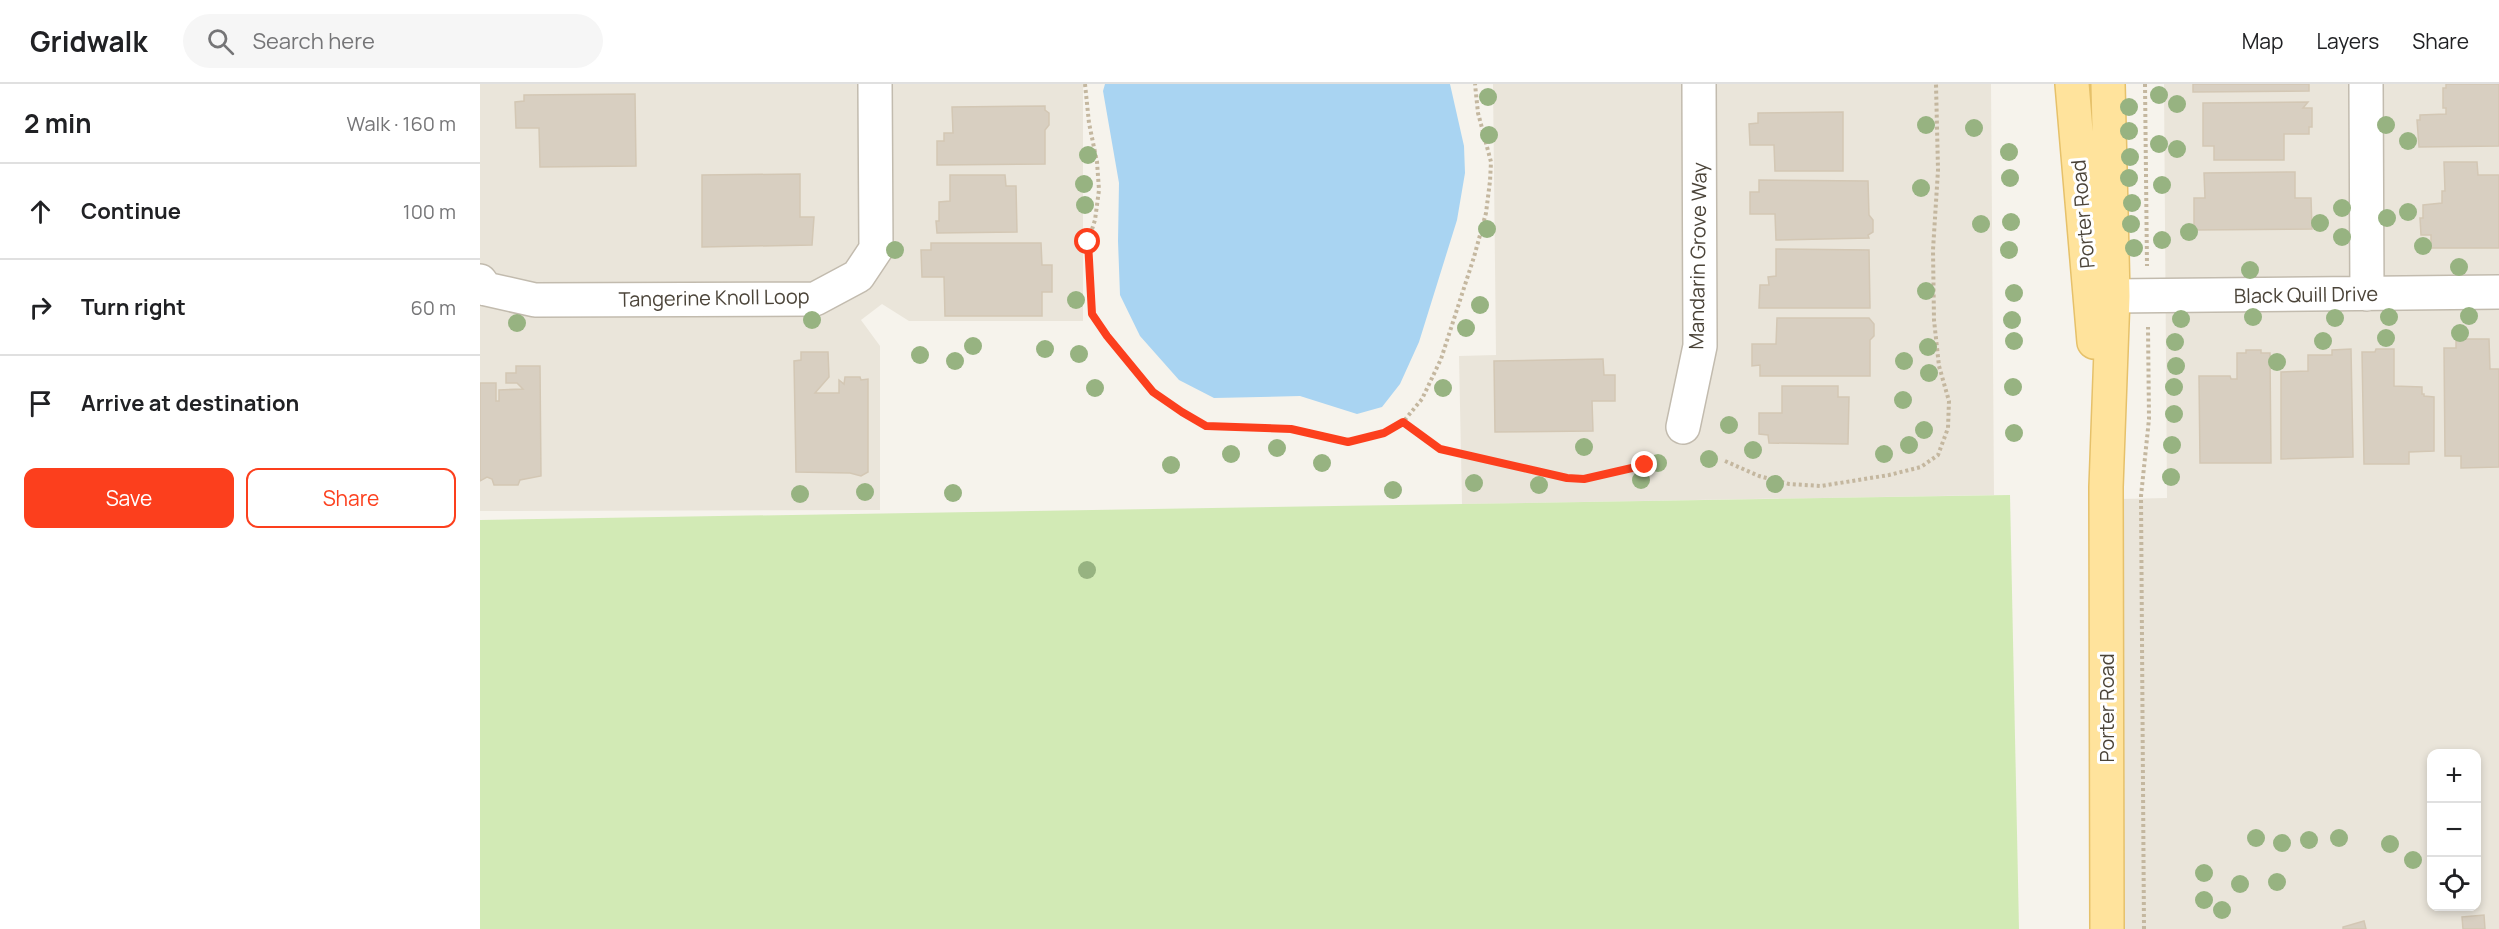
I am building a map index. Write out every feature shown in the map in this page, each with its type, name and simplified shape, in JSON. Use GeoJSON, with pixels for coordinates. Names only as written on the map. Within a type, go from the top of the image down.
{"type":"FeatureCollection","features":[{"type":"Feature","properties":{"kind":"main road","name":"Porter Road"},"geometry":{"type":"LineString","coordinates":[[2072,84],[2106,487]]}},
{"type":"Feature","properties":{"kind":"main road","name":"Porter Road"},"geometry":{"type":"LineString","coordinates":[[2107,929],[2106,487],[2113,296],[2108,84]]}},
{"type":"Feature","properties":{"kind":"street","name":"Tangerine Knoll Loop"},"geometry":{"type":"LineString","coordinates":[[480,281],[486,289],[535,300],[815,299],[858,276],[876,249],[875,84]]}},
{"type":"Feature","properties":{"kind":"street","name":"Mandarin Grove Way"},"geometry":{"type":"LineString","coordinates":[[1683,427],[1700,346],[1699,84]]}},
{"type":"Feature","properties":{"kind":"street"},"geometry":{"type":"LineString","coordinates":[[2366,84],[2367,294]]}},
{"type":"Feature","properties":{"kind":"street","name":"Black Quill Drive"},"geometry":{"type":"LineString","coordinates":[[2113,296],[2499,292]]}},
{"type":"Feature","properties":{"kind":"path"},"geometry":{"type":"LineString","coordinates":[[1085,84],[1099,190],[1095,220],[1088,242],[1092,314],[1107,336],[1153,392],[1206,426],[1291,429],[1348,442],[1384,433],[1403,422],[1422,399],[1441,359],[1486,213],[1491,162],[1478,113],[1475,84]]}},
{"type":"Feature","properties":{"kind":"path"},"geometry":{"type":"LineString","coordinates":[[1725,461],[1769,479],[1789,484],[1821,486],[1889,476],[1921,466],[1938,455],[1948,428],[1949,401],[1939,366],[1934,320],[1933,250],[1938,171],[1936,84]]}},
{"type":"Feature","properties":{"kind":"path"},"geometry":{"type":"LineString","coordinates":[[1403,422],[1440,449],[1567,478],[1584,479],[1645,465]]}},
{"type":"Feature","properties":{"kind":"path"},"geometry":{"type":"LineString","coordinates":[[2141,496],[2144,929]]}},
{"type":"Feature","properties":{"kind":"shaded area"},"geometry":{"type":"Polygon","coordinates":[[[480,84],[1083,84],[1083,321],[909,321],[882,304],[861,320],[880,346],[880,510],[480,511],[480,84]]]}},
{"type":"Feature","properties":{"kind":"shaded area"},"geometry":{"type":"Polygon","coordinates":[[[1493,84],[1991,84],[1994,495],[1462,504],[1459,356],[1496,355],[1493,84]]]}},
{"type":"Feature","properties":{"kind":"shaded area"},"geometry":{"type":"Polygon","coordinates":[[[2164,84],[2499,84],[2499,929],[2124,929],[2120,499],[2167,498],[2164,84]]]}},
{"type":"Feature","properties":{"kind":"green space"},"geometry":{"type":"Polygon","coordinates":[[[2010,495],[2019,929],[480,929],[480,520],[2010,495]]]}},
{"type":"Feature","properties":{"kind":"water"},"geometry":{"type":"Polygon","coordinates":[[[1105,84],[1450,84],[1464,146],[1465,173],[1457,220],[1419,342],[1400,384],[1382,407],[1357,414],[1300,396],[1214,398],[1179,380],[1140,336],[1120,295],[1119,183],[1103,91],[1105,84]]]}},
{"type":"Feature","properties":{"kind":"building"},"geometry":{"type":"Polygon","coordinates":[[[2193,84],[2309,84],[2309,91],[2193,92],[2193,84]]]}},
{"type":"Feature","properties":{"kind":"building"},"geometry":{"type":"Polygon","coordinates":[[[2446,84],[2499,84],[2499,146],[2419,147],[2417,120],[2420,120],[2420,115],[2446,114],[2446,108],[2443,108],[2443,88],[2446,88],[2446,84]]]}},
{"type":"Feature","properties":{"kind":"building"},"geometry":{"type":"Polygon","coordinates":[[[635,94],[636,166],[540,167],[539,128],[516,128],[515,102],[524,101],[524,95],[635,94]]]}},
{"type":"Feature","properties":{"kind":"building"},"geometry":{"type":"Polygon","coordinates":[[[2308,102],[2303,108],[2312,108],[2312,127],[2309,127],[2309,134],[2284,134],[2284,160],[2214,160],[2214,146],[2203,146],[2203,103],[2308,102]]]}},
{"type":"Feature","properties":{"kind":"building"},"geometry":{"type":"Polygon","coordinates":[[[1045,106],[1045,110],[1049,113],[1049,125],[1045,130],[1045,164],[937,165],[937,141],[944,141],[944,133],[953,133],[952,107],[1045,106]]]}},
{"type":"Feature","properties":{"kind":"building"},"geometry":{"type":"Polygon","coordinates":[[[1843,112],[1843,171],[1775,171],[1774,145],[1750,145],[1749,124],[1758,123],[1758,113],[1843,112]]]}},
{"type":"Feature","properties":{"kind":"building"},"geometry":{"type":"Polygon","coordinates":[[[2444,162],[2477,162],[2478,175],[2499,175],[2499,248],[2431,248],[2431,235],[2421,235],[2420,218],[2423,218],[2423,205],[2442,203],[2442,191],[2445,191],[2444,162]]]}},
{"type":"Feature","properties":{"kind":"building"},"geometry":{"type":"Polygon","coordinates":[[[2295,172],[2295,198],[2311,198],[2312,229],[2194,230],[2194,198],[2205,198],[2204,173],[2295,172]]]}},
{"type":"Feature","properties":{"kind":"building"},"geometry":{"type":"Polygon","coordinates":[[[800,174],[800,217],[814,217],[812,245],[702,247],[702,175],[800,174]]]}},
{"type":"Feature","properties":{"kind":"building"},"geometry":{"type":"Polygon","coordinates":[[[950,175],[1005,175],[1006,186],[1016,186],[1017,232],[937,233],[939,202],[950,201],[950,175]]]}},
{"type":"Feature","properties":{"kind":"building"},"geometry":{"type":"Polygon","coordinates":[[[1759,180],[1868,181],[1869,215],[1873,220],[1873,232],[1868,235],[1869,238],[1776,240],[1775,214],[1750,214],[1750,192],[1759,192],[1759,180]]]}},
{"type":"Feature","properties":{"kind":"building"},"geometry":{"type":"Polygon","coordinates":[[[931,243],[1041,243],[1042,265],[1052,265],[1052,292],[1042,292],[1042,316],[945,316],[944,277],[922,277],[921,250],[931,250],[931,243]]]}},
{"type":"Feature","properties":{"kind":"building"},"geometry":{"type":"Polygon","coordinates":[[[1776,249],[1869,250],[1870,308],[1759,308],[1760,285],[1769,285],[1768,277],[1776,276],[1776,249]]]}},
{"type":"Feature","properties":{"kind":"building"},"geometry":{"type":"Polygon","coordinates":[[[1777,318],[1869,318],[1874,324],[1874,336],[1870,340],[1870,376],[1760,376],[1760,365],[1752,366],[1752,344],[1776,344],[1777,318]]]}},
{"type":"Feature","properties":{"kind":"building"},"geometry":{"type":"Polygon","coordinates":[[[2456,339],[2489,339],[2490,369],[2499,369],[2499,467],[2461,468],[2461,456],[2445,456],[2444,348],[2456,348],[2456,339]]]}},
{"type":"Feature","properties":{"kind":"building"},"geometry":{"type":"Polygon","coordinates":[[[2351,349],[2353,457],[2281,459],[2281,372],[2308,371],[2308,355],[2332,355],[2332,350],[2351,349]]]}},
{"type":"Feature","properties":{"kind":"building"},"geometry":{"type":"Polygon","coordinates":[[[2376,349],[2394,349],[2394,386],[2422,387],[2424,396],[2434,397],[2434,451],[2409,452],[2409,464],[2364,464],[2362,352],[2375,352],[2376,349]]]}},
{"type":"Feature","properties":{"kind":"building"},"geometry":{"type":"Polygon","coordinates":[[[2246,350],[2261,350],[2261,353],[2270,353],[2271,463],[2200,463],[2199,376],[2230,376],[2231,379],[2237,379],[2237,353],[2246,353],[2246,350]]]}},
{"type":"Feature","properties":{"kind":"building"},"geometry":{"type":"Polygon","coordinates":[[[801,352],[828,352],[829,377],[815,393],[839,393],[839,380],[844,384],[845,377],[868,379],[868,472],[861,476],[850,473],[796,472],[794,361],[801,360],[801,352]]]}},
{"type":"Feature","properties":{"kind":"building"},"geometry":{"type":"Polygon","coordinates":[[[1603,359],[1604,375],[1615,375],[1615,401],[1592,401],[1593,431],[1495,432],[1494,361],[1603,359]]]}},
{"type":"Feature","properties":{"kind":"building"},"geometry":{"type":"Polygon","coordinates":[[[516,366],[540,366],[541,476],[520,480],[518,485],[494,485],[492,479],[487,477],[480,481],[480,383],[496,383],[496,401],[499,401],[499,390],[523,389],[517,383],[506,383],[506,373],[516,373],[516,366]]]}},
{"type":"Feature","properties":{"kind":"building"},"geometry":{"type":"Polygon","coordinates":[[[1782,386],[1838,386],[1838,397],[1849,397],[1848,444],[1769,443],[1768,435],[1759,434],[1759,413],[1782,413],[1782,386]]]}},
{"type":"Feature","properties":{"kind":"building"},"geometry":{"type":"Polygon","coordinates":[[[2484,915],[2485,929],[2463,929],[2462,917],[2484,915]]]}},
{"type":"Feature","properties":{"kind":"building"},"geometry":{"type":"Polygon","coordinates":[[[2364,921],[2366,929],[2343,929],[2343,927],[2364,921]]]}},
{"type":"Feature","properties":{"kind":"route"},"geometry":{"type":"LineString","coordinates":[[1088,242],[1092,314],[1153,392],[1206,426],[1291,429],[1348,442],[1384,433],[1403,422],[1440,449],[1527,471],[1584,479],[1645,465]]}}]}
